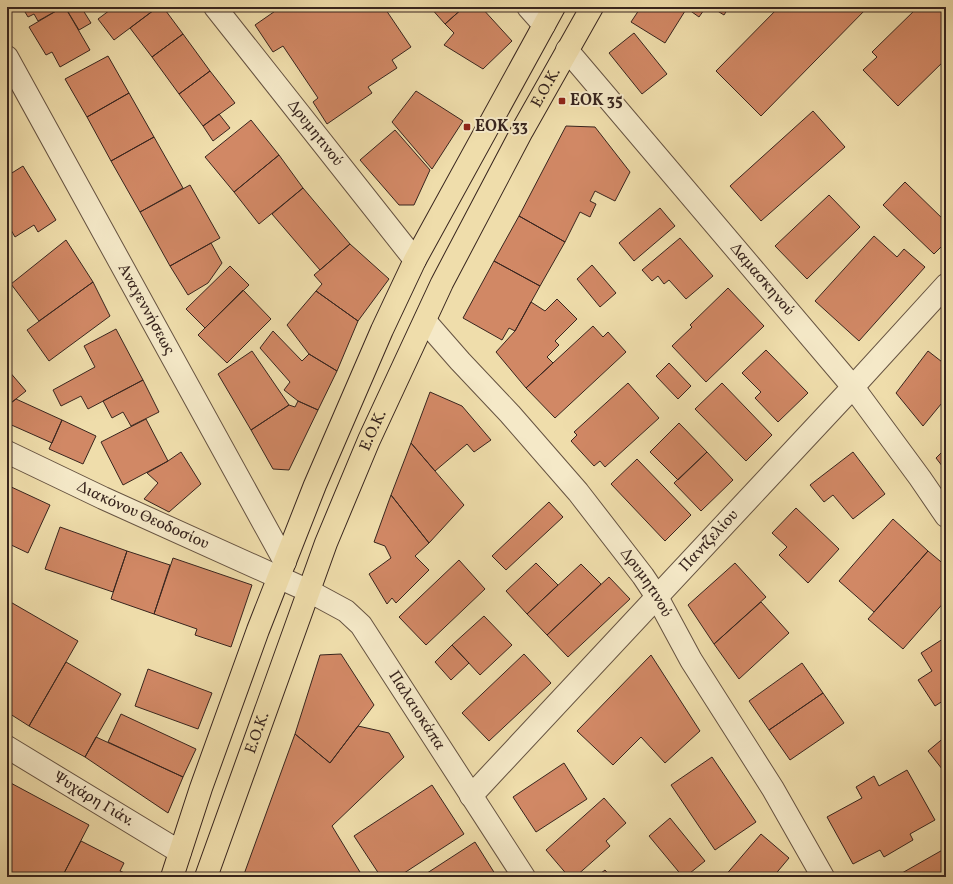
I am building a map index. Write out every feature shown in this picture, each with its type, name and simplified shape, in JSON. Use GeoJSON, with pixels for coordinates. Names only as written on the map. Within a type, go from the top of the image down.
{"type":"FeatureCollection","features":[{"type":"Feature","properties":{"kind":"main road","name":"Ε.Ο.Κ."},"geometry":{"type":"LineString","coordinates":[[206,877],[326,543],[394,384],[442,283],[567,50],[592,7]]}},
{"type":"Feature","properties":{"kind":"main road","name":"Ε.Ο.Κ."},"geometry":{"type":"LineString","coordinates":[[172,877],[227,715],[282,570],[318,478],[382,330],[415,260],[549,16]]}},
{"type":"Feature","properties":{"kind":"street","name":"Δρυμητινού"},"geometry":{"type":"LineString","coordinates":[[214,7],[415,260]]}},
{"type":"Feature","properties":{"kind":"street"},"geometry":{"type":"LineString","coordinates":[[528,7],[549,16]]}},
{"type":"Feature","properties":{"kind":"street","name":"Δαμασκηνού"},"geometry":{"type":"LineString","coordinates":[[567,50],[853,387],[916,472],[946,516]]}},
{"type":"Feature","properties":{"kind":"street","name":"Αναγεννήσεως"},"geometry":{"type":"LineString","coordinates":[[7,57],[282,570]]}},
{"type":"Feature","properties":{"kind":"street","name":"Παντζελίου"},"geometry":{"type":"LineString","coordinates":[[471,796],[853,387],[946,285]]}},
{"type":"Feature","properties":{"kind":"street","name":"Δρυμητινού"},"geometry":{"type":"LineString","coordinates":[[424,321],[510,414],[578,492],[630,557],[656,597],[691,660],[773,789],[823,877]]}},
{"type":"Feature","properties":{"kind":"street","name":"Διακόνου Θεοδοσίου"},"geometry":{"type":"LineString","coordinates":[[7,452],[103,498],[282,570]]}},
{"type":"Feature","properties":{"kind":"street","name":"Παλαιοκάπα"},"geometry":{"type":"LineString","coordinates":[[282,570],[310,591],[346,611],[361,625],[524,877]]}},
{"type":"Feature","properties":{"kind":"street","name":"Ψυχάρη Γιάν."},"geometry":{"type":"LineString","coordinates":[[7,746],[180,852]]}},
{"type":"Feature","properties":{"kind":"building"},"geometry":{"type":"Polygon","coordinates":[[[22,7],[63,7],[38,21],[34,14],[28,17],[22,7]]]}},
{"type":"Feature","properties":{"kind":"building"},"geometry":{"type":"Polygon","coordinates":[[[65,7],[90,50],[60,67],[52,52],[46,55],[29,27],[65,7]]]}},
{"type":"Feature","properties":{"kind":"building"},"geometry":{"type":"Polygon","coordinates":[[[65,7],[81,7],[91,23],[79,30],[65,7]]]}},
{"type":"Feature","properties":{"kind":"building"},"geometry":{"type":"Polygon","coordinates":[[[114,7],[158,7],[114,40],[98,19],[114,7]]]}},
{"type":"Feature","properties":{"kind":"building"},"geometry":{"type":"Polygon","coordinates":[[[158,7],[163,7],[183,34],[152,57],[130,28],[158,7]]]}},
{"type":"Feature","properties":{"kind":"building"},"geometry":{"type":"Polygon","coordinates":[[[281,7],[384,7],[411,47],[392,60],[397,68],[368,87],[372,93],[327,124],[313,102],[318,98],[283,46],[273,52],[255,25],[281,7]]]}},
{"type":"Feature","properties":{"kind":"building"},"geometry":{"type":"Polygon","coordinates":[[[430,7],[464,7],[445,24],[430,7]]]}},
{"type":"Feature","properties":{"kind":"building"},"geometry":{"type":"Polygon","coordinates":[[[464,7],[481,7],[512,41],[483,69],[444,45],[454,33],[445,24],[464,7]]]}},
{"type":"Feature","properties":{"kind":"building"},"geometry":{"type":"Polygon","coordinates":[[[641,7],[679,7],[685,11],[665,43],[631,22],[641,7]]]}},
{"type":"Feature","properties":{"kind":"building"},"geometry":{"type":"Polygon","coordinates":[[[685,7],[706,7],[699,17],[685,7]]]}},
{"type":"Feature","properties":{"kind":"building"},"geometry":{"type":"Polygon","coordinates":[[[711,7],[729,7],[724,15],[711,7]]]}},
{"type":"Feature","properties":{"kind":"building"},"geometry":{"type":"Polygon","coordinates":[[[779,7],[868,7],[761,116],[716,71],[779,7]]]}},
{"type":"Feature","properties":{"kind":"building"},"geometry":{"type":"Polygon","coordinates":[[[918,7],[946,8],[946,59],[898,106],[863,70],[877,57],[872,52],[918,7]]]}},
{"type":"Feature","properties":{"kind":"building"},"geometry":{"type":"Polygon","coordinates":[[[634,33],[667,74],[642,94],[609,53],[634,33]]]}},
{"type":"Feature","properties":{"kind":"building"},"geometry":{"type":"Polygon","coordinates":[[[183,34],[210,71],[179,94],[152,57],[183,34]]]}},
{"type":"Feature","properties":{"kind":"building"},"geometry":{"type":"Polygon","coordinates":[[[108,56],[129,93],[87,117],[65,79],[108,56]]]}},
{"type":"Feature","properties":{"kind":"building"},"geometry":{"type":"Polygon","coordinates":[[[210,71],[235,103],[203,126],[179,94],[210,71]]]}},
{"type":"Feature","properties":{"kind":"building"},"geometry":{"type":"Polygon","coordinates":[[[416,91],[463,121],[432,169],[392,122],[416,91]]]}},
{"type":"Feature","properties":{"kind":"building"},"geometry":{"type":"Polygon","coordinates":[[[129,93],[154,137],[111,161],[87,117],[129,93]]]}},
{"type":"Feature","properties":{"kind":"building"},"geometry":{"type":"Polygon","coordinates":[[[813,111],[845,147],[761,221],[730,186],[813,111]]]}},
{"type":"Feature","properties":{"kind":"building"},"geometry":{"type":"Polygon","coordinates":[[[219,114],[230,128],[213,141],[203,126],[219,114]]]}},
{"type":"Feature","properties":{"kind":"building"},"geometry":{"type":"Polygon","coordinates":[[[251,120],[279,155],[234,192],[205,157],[251,120]]]}},
{"type":"Feature","properties":{"kind":"building"},"geometry":{"type":"Polygon","coordinates":[[[566,126],[595,127],[630,172],[615,201],[595,191],[590,201],[596,204],[590,217],[580,212],[565,242],[519,216],[566,126]]]}},
{"type":"Feature","properties":{"kind":"building"},"geometry":{"type":"Polygon","coordinates":[[[395,130],[430,170],[414,205],[399,205],[360,160],[395,130]]]}},
{"type":"Feature","properties":{"kind":"building"},"geometry":{"type":"Polygon","coordinates":[[[154,137],[183,188],[140,212],[111,161],[154,137]]]}},
{"type":"Feature","properties":{"kind":"building"},"geometry":{"type":"Polygon","coordinates":[[[279,155],[303,188],[259,224],[234,192],[279,155]]]}},
{"type":"Feature","properties":{"kind":"building"},"geometry":{"type":"Polygon","coordinates":[[[23,166],[56,220],[38,232],[34,225],[15,237],[11,230],[7,232],[7,176],[23,166]]]}},
{"type":"Feature","properties":{"kind":"building"},"geometry":{"type":"Polygon","coordinates":[[[905,182],[946,222],[946,242],[934,254],[883,205],[905,182]]]}},
{"type":"Feature","properties":{"kind":"building"},"geometry":{"type":"Polygon","coordinates":[[[190,185],[220,238],[170,266],[140,212],[190,185]]]}},
{"type":"Feature","properties":{"kind":"building"},"geometry":{"type":"Polygon","coordinates":[[[303,188],[350,244],[320,270],[272,214],[303,188]]]}},
{"type":"Feature","properties":{"kind":"building"},"geometry":{"type":"Polygon","coordinates":[[[829,195],[860,227],[807,279],[775,246],[829,195]]]}},
{"type":"Feature","properties":{"kind":"building"},"geometry":{"type":"Polygon","coordinates":[[[660,208],[675,226],[634,261],[619,243],[660,208]]]}},
{"type":"Feature","properties":{"kind":"building"},"geometry":{"type":"Polygon","coordinates":[[[519,216],[565,242],[540,286],[494,261],[519,216]]]}},
{"type":"Feature","properties":{"kind":"building"},"geometry":{"type":"Polygon","coordinates":[[[874,236],[897,257],[904,249],[925,267],[859,341],[815,301],[874,236]]]}},
{"type":"Feature","properties":{"kind":"building"},"geometry":{"type":"Polygon","coordinates":[[[680,238],[713,276],[686,299],[669,280],[664,284],[658,276],[652,281],[642,270],[680,238]]]}},
{"type":"Feature","properties":{"kind":"building"},"geometry":{"type":"Polygon","coordinates":[[[66,240],[93,282],[39,321],[11,284],[66,240]]]}},
{"type":"Feature","properties":{"kind":"building"},"geometry":{"type":"Polygon","coordinates":[[[211,243],[222,263],[208,283],[188,295],[170,266],[211,243]]]}},
{"type":"Feature","properties":{"kind":"building"},"geometry":{"type":"Polygon","coordinates":[[[350,244],[389,279],[358,321],[316,291],[322,284],[314,275],[350,244]]]}},
{"type":"Feature","properties":{"kind":"building"},"geometry":{"type":"Polygon","coordinates":[[[494,261],[540,286],[515,331],[509,328],[502,340],[463,318],[494,261]]]}},
{"type":"Feature","properties":{"kind":"building"},"geometry":{"type":"Polygon","coordinates":[[[592,265],[616,293],[600,307],[577,279],[592,265]]]}},
{"type":"Feature","properties":{"kind":"building"},"geometry":{"type":"Polygon","coordinates":[[[230,266],[249,285],[205,328],[186,309],[230,266]]]}},
{"type":"Feature","properties":{"kind":"building"},"geometry":{"type":"Polygon","coordinates":[[[93,282],[110,316],[49,361],[27,330],[93,282]]]}},
{"type":"Feature","properties":{"kind":"building"},"geometry":{"type":"Polygon","coordinates":[[[728,288],[764,326],[706,382],[672,346],[692,327],[690,325],[728,288]]]}},
{"type":"Feature","properties":{"kind":"building"},"geometry":{"type":"Polygon","coordinates":[[[243,290],[271,319],[227,363],[198,335],[243,290]]]}},
{"type":"Feature","properties":{"kind":"building"},"geometry":{"type":"Polygon","coordinates":[[[316,291],[358,321],[337,371],[309,354],[287,325],[316,291]]]}},
{"type":"Feature","properties":{"kind":"building"},"geometry":{"type":"Polygon","coordinates":[[[557,299],[577,319],[555,341],[559,345],[547,357],[553,363],[526,388],[496,352],[515,331],[531,302],[545,311],[557,299]]]}},
{"type":"Feature","properties":{"kind":"building"},"geometry":{"type":"Polygon","coordinates":[[[593,326],[603,337],[608,332],[626,352],[555,418],[526,388],[593,326]]]}},
{"type":"Feature","properties":{"kind":"building"},"geometry":{"type":"Polygon","coordinates":[[[116,329],[143,380],[88,409],[81,396],[61,406],[53,390],[95,367],[84,346],[116,329]]]}},
{"type":"Feature","properties":{"kind":"building"},"geometry":{"type":"Polygon","coordinates":[[[273,331],[302,361],[309,354],[337,371],[318,410],[298,401],[284,390],[290,382],[260,348],[273,331]]]}},
{"type":"Feature","properties":{"kind":"building"},"geometry":{"type":"Polygon","coordinates":[[[766,350],[808,393],[778,422],[755,398],[761,392],[742,373],[766,350]]]}},
{"type":"Feature","properties":{"kind":"building"},"geometry":{"type":"Polygon","coordinates":[[[252,351],[289,405],[251,430],[218,374],[252,351]]]}},
{"type":"Feature","properties":{"kind":"building"},"geometry":{"type":"Polygon","coordinates":[[[928,351],[946,365],[946,398],[923,426],[896,393],[928,351]]]}},
{"type":"Feature","properties":{"kind":"building"},"geometry":{"type":"Polygon","coordinates":[[[669,363],[691,386],[678,399],[656,376],[669,363]]]}},
{"type":"Feature","properties":{"kind":"building"},"geometry":{"type":"Polygon","coordinates":[[[8,370],[26,391],[7,406],[7,371],[8,370]]]}},
{"type":"Feature","properties":{"kind":"building"},"geometry":{"type":"Polygon","coordinates":[[[143,380],[159,412],[131,426],[123,412],[112,418],[103,401],[143,380]]]}},
{"type":"Feature","properties":{"kind":"building"},"geometry":{"type":"Polygon","coordinates":[[[628,383],[659,418],[605,467],[600,461],[594,466],[571,441],[577,435],[574,432],[628,383]]]}},
{"type":"Feature","properties":{"kind":"building"},"geometry":{"type":"Polygon","coordinates":[[[722,383],[772,435],[746,461],[695,409],[722,383]]]}},
{"type":"Feature","properties":{"kind":"building"},"geometry":{"type":"Polygon","coordinates":[[[430,392],[462,406],[491,440],[474,452],[467,444],[435,471],[411,443],[430,392]]]}},
{"type":"Feature","properties":{"kind":"building"},"geometry":{"type":"Polygon","coordinates":[[[16,399],[62,420],[52,443],[7,423],[7,406],[16,399]]]}},
{"type":"Feature","properties":{"kind":"building"},"geometry":{"type":"Polygon","coordinates":[[[298,401],[318,410],[289,470],[273,469],[251,430],[289,405],[295,407],[298,401]]]}},
{"type":"Feature","properties":{"kind":"building"},"geometry":{"type":"Polygon","coordinates":[[[146,419],[168,461],[123,485],[101,442],[146,419]]]}},
{"type":"Feature","properties":{"kind":"building"},"geometry":{"type":"Polygon","coordinates":[[[62,420],[96,436],[83,464],[49,449],[62,420]]]}},
{"type":"Feature","properties":{"kind":"building"},"geometry":{"type":"Polygon","coordinates":[[[679,423],[707,452],[678,480],[650,452],[679,423]]]}},
{"type":"Feature","properties":{"kind":"building"},"geometry":{"type":"Polygon","coordinates":[[[411,443],[464,505],[429,543],[391,495],[411,443]]]}},
{"type":"Feature","properties":{"kind":"building"},"geometry":{"type":"Polygon","coordinates":[[[946,448],[946,471],[936,458],[946,448]]]}},
{"type":"Feature","properties":{"kind":"building"},"geometry":{"type":"Polygon","coordinates":[[[181,452],[201,484],[169,512],[144,499],[158,483],[147,473],[181,452]]]}},
{"type":"Feature","properties":{"kind":"building"},"geometry":{"type":"Polygon","coordinates":[[[707,452],[733,480],[701,511],[674,483],[707,452]]]}},
{"type":"Feature","properties":{"kind":"building"},"geometry":{"type":"Polygon","coordinates":[[[853,452],[885,494],[853,519],[833,495],[824,502],[810,485],[853,452]]]}},
{"type":"Feature","properties":{"kind":"building"},"geometry":{"type":"Polygon","coordinates":[[[637,459],[691,515],[665,541],[611,484],[637,459]]]}},
{"type":"Feature","properties":{"kind":"building"},"geometry":{"type":"Polygon","coordinates":[[[7,485],[50,505],[28,553],[7,543],[7,485]]]}},
{"type":"Feature","properties":{"kind":"building"},"geometry":{"type":"Polygon","coordinates":[[[391,495],[429,543],[415,556],[429,570],[396,603],[392,598],[387,604],[369,574],[391,558],[385,546],[374,542],[391,495]]]}},
{"type":"Feature","properties":{"kind":"building"},"geometry":{"type":"Polygon","coordinates":[[[549,502],[563,517],[506,570],[492,556],[549,502]]]}},
{"type":"Feature","properties":{"kind":"building"},"geometry":{"type":"Polygon","coordinates":[[[796,508],[839,549],[808,583],[779,555],[787,547],[772,533],[796,508]]]}},
{"type":"Feature","properties":{"kind":"building"},"geometry":{"type":"Polygon","coordinates":[[[893,519],[928,551],[874,612],[839,581],[893,519]]]}},
{"type":"Feature","properties":{"kind":"building"},"geometry":{"type":"Polygon","coordinates":[[[60,527],[127,551],[113,592],[45,569],[60,527]]]}},
{"type":"Feature","properties":{"kind":"building"},"geometry":{"type":"Polygon","coordinates":[[[127,551],[170,565],[154,614],[111,599],[127,551]]]}},
{"type":"Feature","properties":{"kind":"building"},"geometry":{"type":"Polygon","coordinates":[[[928,551],[946,566],[946,600],[903,649],[868,619],[928,551]]]}},
{"type":"Feature","properties":{"kind":"building"},"geometry":{"type":"Polygon","coordinates":[[[173,558],[252,585],[231,647],[195,635],[197,629],[154,614],[173,558]]]}},
{"type":"Feature","properties":{"kind":"building"},"geometry":{"type":"Polygon","coordinates":[[[459,560],[485,589],[426,645],[399,617],[459,560]]]}},
{"type":"Feature","properties":{"kind":"building"},"geometry":{"type":"Polygon","coordinates":[[[536,563],[558,585],[527,614],[506,591],[536,563]]]}},
{"type":"Feature","properties":{"kind":"building"},"geometry":{"type":"Polygon","coordinates":[[[735,563],[766,597],[714,644],[688,605],[735,563]]]}},
{"type":"Feature","properties":{"kind":"building"},"geometry":{"type":"Polygon","coordinates":[[[581,564],[601,584],[547,635],[527,614],[581,564]]]}},
{"type":"Feature","properties":{"kind":"building"},"geometry":{"type":"Polygon","coordinates":[[[609,577],[630,599],[568,657],[547,635],[609,577]]]}},
{"type":"Feature","properties":{"kind":"building"},"geometry":{"type":"Polygon","coordinates":[[[7,600],[78,641],[29,726],[7,712],[7,600]]]}},
{"type":"Feature","properties":{"kind":"building"},"geometry":{"type":"Polygon","coordinates":[[[761,602],[789,633],[739,679],[714,644],[761,602]]]}},
{"type":"Feature","properties":{"kind":"building"},"geometry":{"type":"Polygon","coordinates":[[[484,616],[512,645],[480,675],[452,645],[484,616]]]}},
{"type":"Feature","properties":{"kind":"building"},"geometry":{"type":"Polygon","coordinates":[[[946,637],[946,699],[935,706],[918,680],[932,671],[921,653],[946,637]]]}},
{"type":"Feature","properties":{"kind":"building"},"geometry":{"type":"Polygon","coordinates":[[[452,645],[469,663],[451,680],[435,662],[452,645]]]}},
{"type":"Feature","properties":{"kind":"building"},"geometry":{"type":"Polygon","coordinates":[[[341,654],[374,705],[330,763],[295,734],[320,655],[341,654]]]}},
{"type":"Feature","properties":{"kind":"building"},"geometry":{"type":"Polygon","coordinates":[[[524,654],[551,683],[489,741],[462,713],[524,654]]]}},
{"type":"Feature","properties":{"kind":"building"},"geometry":{"type":"Polygon","coordinates":[[[651,655],[700,731],[665,763],[641,737],[613,765],[577,731],[651,655]]]}},
{"type":"Feature","properties":{"kind":"building"},"geometry":{"type":"Polygon","coordinates":[[[66,662],[121,694],[85,757],[29,726],[66,662]]]}},
{"type":"Feature","properties":{"kind":"building"},"geometry":{"type":"Polygon","coordinates":[[[802,663],[823,693],[769,730],[749,701],[802,663]]]}},
{"type":"Feature","properties":{"kind":"building"},"geometry":{"type":"Polygon","coordinates":[[[148,669],[212,693],[198,729],[135,706],[148,669]]]}},
{"type":"Feature","properties":{"kind":"building"},"geometry":{"type":"Polygon","coordinates":[[[823,693],[844,723],[790,760],[769,730],[823,693]]]}},
{"type":"Feature","properties":{"kind":"building"},"geometry":{"type":"Polygon","coordinates":[[[121,714],[196,749],[183,777],[108,742],[121,714]]]}},
{"type":"Feature","properties":{"kind":"building"},"geometry":{"type":"Polygon","coordinates":[[[358,726],[389,733],[404,757],[332,826],[363,877],[243,877],[295,734],[330,763],[358,726]]]}},
{"type":"Feature","properties":{"kind":"building"},"geometry":{"type":"Polygon","coordinates":[[[946,736],[946,774],[928,751],[946,736]]]}},
{"type":"Feature","properties":{"kind":"building"},"geometry":{"type":"Polygon","coordinates":[[[96,737],[183,777],[168,813],[85,757],[96,737]]]}},
{"type":"Feature","properties":{"kind":"building"},"geometry":{"type":"Polygon","coordinates":[[[712,757],[756,822],[715,850],[671,785],[712,757]]]}},
{"type":"Feature","properties":{"kind":"building"},"geometry":{"type":"Polygon","coordinates":[[[564,763],[587,799],[536,832],[513,797],[564,763]]]}},
{"type":"Feature","properties":{"kind":"building"},"geometry":{"type":"Polygon","coordinates":[[[907,770],[935,820],[910,834],[913,840],[884,857],[880,850],[853,864],[827,817],[862,798],[856,787],[874,776],[879,786],[907,770]]]}},
{"type":"Feature","properties":{"kind":"building"},"geometry":{"type":"Polygon","coordinates":[[[7,781],[89,825],[62,877],[7,877],[7,781]]]}},
{"type":"Feature","properties":{"kind":"building"},"geometry":{"type":"Polygon","coordinates":[[[432,785],[464,834],[398,877],[381,877],[354,836],[432,785]]]}},
{"type":"Feature","properties":{"kind":"building"},"geometry":{"type":"Polygon","coordinates":[[[604,798],[626,823],[606,841],[610,846],[575,877],[569,877],[546,850],[604,798]]]}},
{"type":"Feature","properties":{"kind":"building"},"geometry":{"type":"Polygon","coordinates":[[[670,818],[705,861],[685,877],[683,877],[649,836],[670,818]]]}},
{"type":"Feature","properties":{"kind":"building"},"geometry":{"type":"Polygon","coordinates":[[[761,834],[789,858],[773,877],[724,877],[761,834]]]}},
{"type":"Feature","properties":{"kind":"building"},"geometry":{"type":"Polygon","coordinates":[[[81,841],[124,863],[120,871],[134,877],[62,877],[81,841]]]}},
{"type":"Feature","properties":{"kind":"building"},"geometry":{"type":"Polygon","coordinates":[[[475,842],[497,877],[421,877],[475,842]]]}},
{"type":"Feature","properties":{"kind":"building"},"geometry":{"type":"Polygon","coordinates":[[[946,848],[946,877],[895,877],[946,848]]]}},
{"type":"Feature","properties":{"kind":"building"},"geometry":{"type":"Polygon","coordinates":[[[605,870],[611,877],[596,877],[605,870]]]}},
{"type":"Feature","properties":{"kind":"place","name":"ΕΟΚ 35"},"geometry":{"type":"Point","coordinates":[562,101]}},
{"type":"Feature","properties":{"kind":"place","name":"ΕΟΚ 33"},"geometry":{"type":"Point","coordinates":[467,127]}}]}
